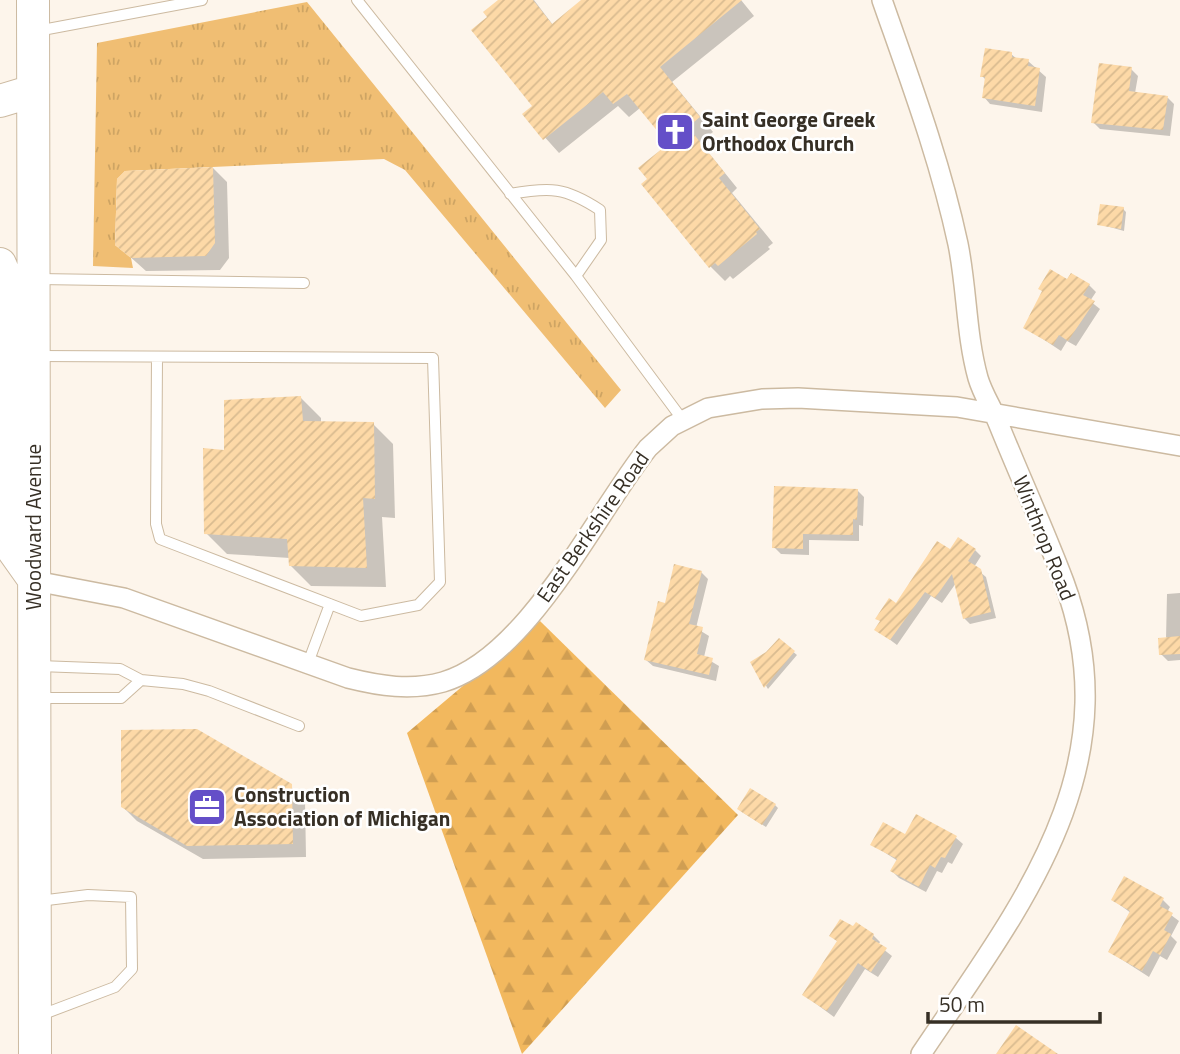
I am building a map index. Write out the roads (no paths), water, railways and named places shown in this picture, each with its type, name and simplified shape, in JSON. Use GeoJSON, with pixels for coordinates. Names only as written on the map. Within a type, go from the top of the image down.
{"type":"FeatureCollection","features":[{"type":"Feature","properties":{"kind":"main road"},"geometry":{"type":"LineString","coordinates":[[13,274],[33,91],[33,0]]}},
{"type":"Feature","properties":{"kind":"main road"},"geometry":{"type":"LineString","coordinates":[[0,101],[33,91]]}},
{"type":"Feature","properties":{"kind":"main road","name":"Woodward Avenue"},"geometry":{"type":"LineString","coordinates":[[13,274],[21,355],[35,581],[35,1054]]}},
{"type":"Feature","properties":{"kind":"street","name":"Winthrop Road"},"geometry":{"type":"LineString","coordinates":[[882,0],[947,197],[965,281],[976,370],[1064,583],[1076,623],[1083,674],[1082,740],[1063,817],[1038,875],[921,1054]]}},
{"type":"Feature","properties":{"kind":"street","name":"East Berkshire Road"},"geometry":{"type":"LineString","coordinates":[[35,581],[124,598],[361,681],[401,687],[443,682],[466,672],[502,645],[530,616],[638,461],[660,436],[682,419],[708,408],[762,399],[817,399],[957,407],[1180,446]]}},
{"type":"Feature","properties":{"kind":"lane"},"geometry":{"type":"LineString","coordinates":[[33,32],[201,0]]}},
{"type":"Feature","properties":{"kind":"lane"},"geometry":{"type":"LineString","coordinates":[[357,0],[576,276],[682,419]]}},
{"type":"Feature","properties":{"kind":"lane"},"geometry":{"type":"LineString","coordinates":[[510,194],[537,189],[573,192],[600,210],[601,240],[576,276]]}},
{"type":"Feature","properties":{"kind":"lane"},"geometry":{"type":"LineString","coordinates":[[13,274],[304,283]]}},
{"type":"Feature","properties":{"kind":"lane"},"geometry":{"type":"LineString","coordinates":[[21,355],[433,358],[440,582],[418,605],[361,616],[160,540],[156,524],[157,357]]}},
{"type":"Feature","properties":{"kind":"lane"},"geometry":{"type":"LineString","coordinates":[[308,663],[330,604]]}},
{"type":"Feature","properties":{"kind":"lane"},"geometry":{"type":"LineString","coordinates":[[35,666],[120,669],[141,680],[183,684],[209,691],[299,726]]}},
{"type":"Feature","properties":{"kind":"lane"},"geometry":{"type":"LineString","coordinates":[[34,698],[121,698],[141,680]]}},
{"type":"Feature","properties":{"kind":"lane"},"geometry":{"type":"LineString","coordinates":[[34,902],[88,895],[131,897],[132,969],[115,987],[84,996],[34,1018]]}},
{"type":"Feature","properties":{"kind":"place","name":"Saint George Greek Orthodox Church"},"geometry":{"type":"Point","coordinates":[675,132]}},
{"type":"Feature","properties":{"kind":"place","name":"Construction Association of Michigan"},"geometry":{"type":"Point","coordinates":[207,807]}}]}
